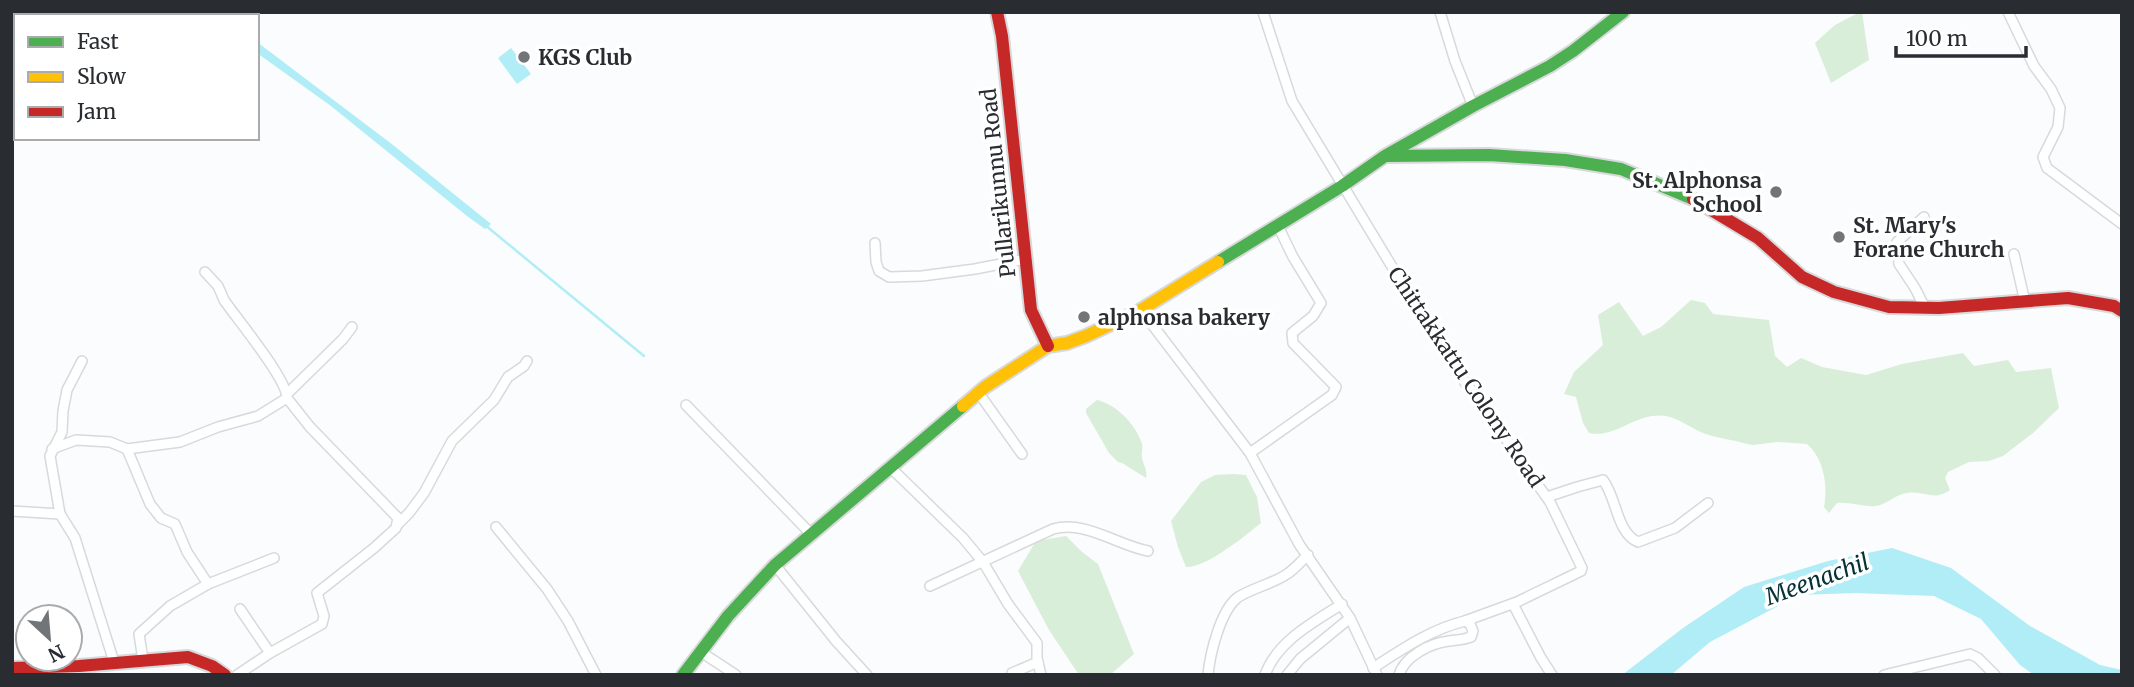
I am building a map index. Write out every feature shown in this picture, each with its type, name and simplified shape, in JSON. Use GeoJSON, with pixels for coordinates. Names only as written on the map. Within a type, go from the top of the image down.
{"type":"FeatureCollection","features":[{"type":"Feature","properties":{"kind":"main road","name":"Pullarikunnu Road"},"geometry":{"type":"LineString","coordinates":[[997,12],[1002,36],[1031,310],[1048,346]]}},
{"type":"Feature","properties":{"kind":"main road"},"geometry":{"type":"LineString","coordinates":[[683,675],[728,616],[775,565],[978,392],[1048,346],[1086,336],[1141,310],[1342,187],[1385,156],[1550,66],[1623,12]]}},
{"type":"Feature","properties":{"kind":"main road"},"geometry":{"type":"LineString","coordinates":[[1385,156],[1489,155],[1565,160],[1621,169],[1687,195],[1758,238],[1802,277],[1834,292],[1889,307],[1925,308],[2068,298],[2115,306],[2122,311]]}},
{"type":"Feature","properties":{"kind":"main road"},"geometry":{"type":"LineString","coordinates":[[12,668],[79,666],[188,657],[202,661],[225,675]]}},
{"type":"Feature","properties":{"kind":"street","name":"Chittakkattu Colony Road"},"geometry":{"type":"LineString","coordinates":[[1263,12],[1292,101],[1435,338],[1466,384],[1492,415],[1512,449],[1547,497],[1582,570],[1513,604]]}},
{"type":"Feature","properties":{"kind":"street"},"geometry":{"type":"LineString","coordinates":[[1440,12],[1473,106]]}},
{"type":"Feature","properties":{"kind":"street"},"geometry":{"type":"LineString","coordinates":[[2008,12],[2034,66],[2051,89],[2060,108],[2058,127],[2043,157],[2044,163],[2122,224]]}},
{"type":"Feature","properties":{"kind":"street"},"geometry":{"type":"LineString","coordinates":[[1924,217],[1897,242],[1899,264],[1925,308]]}},
{"type":"Feature","properties":{"kind":"street"},"geometry":{"type":"LineString","coordinates":[[1250,453],[1332,395],[1336,387],[1293,343],[1292,333],[1313,316],[1321,303],[1278,226]]}},
{"type":"Feature","properties":{"kind":"street"},"geometry":{"type":"LineString","coordinates":[[875,243],[879,271],[889,277],[922,276],[1026,259]]}},
{"type":"Feature","properties":{"kind":"street"},"geometry":{"type":"LineString","coordinates":[[2014,254],[2025,302]]}},
{"type":"Feature","properties":{"kind":"street"},"geometry":{"type":"LineString","coordinates":[[205,272],[218,286],[224,300],[280,378],[287,396],[318,435],[388,506],[398,518],[397,525]]}},
{"type":"Feature","properties":{"kind":"street"},"geometry":{"type":"LineString","coordinates":[[1141,310],[1250,453],[1299,544],[1342,604],[1375,671],[1421,638],[1513,604],[1552,675]]}},
{"type":"Feature","properties":{"kind":"street"},"geometry":{"type":"LineString","coordinates":[[52,449],[76,440],[110,442],[127,449],[180,442],[218,427],[258,416],[287,396],[352,327]]}},
{"type":"Feature","properties":{"kind":"street"},"geometry":{"type":"LineString","coordinates":[[82,361],[67,390],[62,432],[50,456],[60,514],[75,538],[114,662]]}},
{"type":"Feature","properties":{"kind":"street"},"geometry":{"type":"LineString","coordinates":[[237,675],[322,624],[324,617],[317,593],[374,548],[409,513],[424,493],[452,441],[494,400],[508,377],[527,361]]}},
{"type":"Feature","properties":{"kind":"street"},"geometry":{"type":"LineString","coordinates":[[978,392],[1022,454]]}},
{"type":"Feature","properties":{"kind":"street"},"geometry":{"type":"LineString","coordinates":[[687,405],[811,535]]}},
{"type":"Feature","properties":{"kind":"street"},"geometry":{"type":"LineString","coordinates":[[127,449],[150,503],[161,518],[175,524],[187,552],[208,584]]}},
{"type":"Feature","properties":{"kind":"street"},"geometry":{"type":"LineString","coordinates":[[890,467],[963,538],[983,562],[1008,604],[1038,643],[1041,675]]}},
{"type":"Feature","properties":{"kind":"street"},"geometry":{"type":"LineString","coordinates":[[1547,497],[1603,480],[1609,487],[1630,539],[1638,542],[1675,528],[1709,503]]}},
{"type":"Feature","properties":{"kind":"street"},"geometry":{"type":"LineString","coordinates":[[12,512],[60,514]]}},
{"type":"Feature","properties":{"kind":"street"},"geometry":{"type":"LineString","coordinates":[[930,586],[1053,529],[1065,526],[1084,529],[1148,551]]}},
{"type":"Feature","properties":{"kind":"street"},"geometry":{"type":"LineString","coordinates":[[496,527],[547,589],[568,621],[596,675]]}},
{"type":"Feature","properties":{"kind":"street"},"geometry":{"type":"LineString","coordinates":[[1208,675],[1222,621],[1232,604],[1238,597],[1287,575],[1308,555]]}},
{"type":"Feature","properties":{"kind":"street"},"geometry":{"type":"LineString","coordinates":[[143,660],[139,634],[170,606],[208,584],[274,558]]}},
{"type":"Feature","properties":{"kind":"street"},"geometry":{"type":"LineString","coordinates":[[775,565],[867,675]]}},
{"type":"Feature","properties":{"kind":"street"},"geometry":{"type":"LineString","coordinates":[[1265,675],[1282,647],[1300,631],[1342,604]]}},
{"type":"Feature","properties":{"kind":"street"},"geometry":{"type":"LineString","coordinates":[[240,609],[270,653]]}},
{"type":"Feature","properties":{"kind":"street"},"geometry":{"type":"LineString","coordinates":[[1287,675],[1300,659],[1350,618]]}},
{"type":"Feature","properties":{"kind":"street"},"geometry":{"type":"LineString","coordinates":[[1399,675],[1402,666],[1424,649],[1449,640],[1460,641],[1471,637],[1474,631],[1465,621]]}},
{"type":"Feature","properties":{"kind":"street"},"geometry":{"type":"LineString","coordinates":[[701,652],[736,675]]}},
{"type":"Feature","properties":{"kind":"street"},"geometry":{"type":"LineString","coordinates":[[1884,675],[1970,654],[1995,675]]}},
{"type":"Feature","properties":{"kind":"street"},"geometry":{"type":"LineString","coordinates":[[1012,673],[1038,662]]}},
{"type":"Feature","properties":{"kind":"green space"},"geometry":{"type":"Polygon","coordinates":[[[1860,12],[1869,60],[1831,83],[1815,43],[1835,25],[1860,12]]]}},
{"type":"Feature","properties":{"kind":"green space"},"geometry":{"type":"Polygon","coordinates":[[[1691,300],[1705,303],[1713,314],[1769,320],[1775,356],[1787,367],[1801,358],[1822,367],[1866,375],[1902,364],[1963,353],[1974,366],[2008,360],[2016,372],[2051,368],[2059,408],[2003,456],[1989,461],[1969,462],[1948,472],[1945,478],[1950,490],[1944,493],[1907,493],[1876,506],[1837,503],[1829,513],[1824,507],[1825,481],[1821,465],[1807,444],[1747,444],[1709,435],[1660,415],[1644,418],[1613,431],[1589,433],[1583,423],[1576,397],[1564,394],[1574,372],[1603,345],[1598,315],[1619,302],[1643,336],[1661,327],[1691,300]]]}},
{"type":"Feature","properties":{"kind":"green space"},"geometry":{"type":"Polygon","coordinates":[[[1097,400],[1118,410],[1138,434],[1142,443],[1146,478],[1118,462],[1109,453],[1086,413],[1086,409],[1097,400]]]}},
{"type":"Feature","properties":{"kind":"green space"},"geometry":{"type":"Polygon","coordinates":[[[1215,475],[1246,475],[1257,497],[1261,523],[1214,557],[1186,567],[1171,521],[1201,482],[1215,475]]]}},
{"type":"Feature","properties":{"kind":"green space"},"geometry":{"type":"Polygon","coordinates":[[[1066,536],[1098,564],[1134,654],[1110,675],[1080,675],[1077,672],[1049,630],[1018,571],[1036,541],[1066,536]]]}},
{"type":"Feature","properties":{"kind":"water"},"geometry":{"type":"Polygon","coordinates":[[[259,44],[393,145],[491,224],[485,229],[467,216],[331,106],[259,54],[259,44]]]}},
{"type":"Feature","properties":{"kind":"water"},"geometry":{"type":"Polygon","coordinates":[[[511,48],[531,74],[517,84],[498,58],[511,48]]]}},
{"type":"Feature","properties":{"kind":"water","name":"Meenachil"},"geometry":{"type":"Polygon","coordinates":[[[1892,548],[1951,568],[2030,626],[2100,665],[2122,670],[2122,675],[2034,675],[2020,665],[1981,619],[1934,596],[1855,593],[1799,595],[1710,642],[1671,675],[1622,675],[1683,628],[1744,587],[1828,561],[1892,548]]]}},
{"type":"Feature","properties":{"kind":"waterway"},"geometry":{"type":"LineString","coordinates":[[485,225],[644,356]]}},
{"type":"Feature","properties":{"kind":"traffic: fast"},"geometry":{"type":"LineString","coordinates":[[1218,262],[1342,186],[1385,156],[1550,66],[1623,12]]}},
{"type":"Feature","properties":{"kind":"traffic: fast"},"geometry":{"type":"LineString","coordinates":[[1386,156],[1489,155],[1565,160],[1621,169],[1693,199]]}},
{"type":"Feature","properties":{"kind":"traffic: fast"},"geometry":{"type":"LineString","coordinates":[[683,675],[728,616],[775,565],[963,406]]}},
{"type":"Feature","properties":{"kind":"traffic: slow"},"geometry":{"type":"LineString","coordinates":[[963,406],[985,387],[1048,346],[1086,336],[1139,311],[1218,262]]}},
{"type":"Feature","properties":{"kind":"traffic: jam"},"geometry":{"type":"LineString","coordinates":[[997,12],[1002,36],[1031,310],[1048,346]]}},
{"type":"Feature","properties":{"kind":"traffic: jam"},"geometry":{"type":"LineString","coordinates":[[1693,199],[1758,238],[1802,277],[1834,292],[1889,307],[1939,308],[2068,298],[2114,306],[2122,311]]}},
{"type":"Feature","properties":{"kind":"traffic: jam"},"geometry":{"type":"LineString","coordinates":[[12,668],[79,666],[188,657],[212,666],[225,675]]}},
{"type":"Feature","properties":{"kind":"place","name":"KGS Club"},"geometry":{"type":"Point","coordinates":[524,57]}},
{"type":"Feature","properties":{"kind":"place","name":"St. Alphonsa School"},"geometry":{"type":"Point","coordinates":[1776,192]}},
{"type":"Feature","properties":{"kind":"place","name":"St. Mary's Forane Church"},"geometry":{"type":"Point","coordinates":[1839,237]}},
{"type":"Feature","properties":{"kind":"place","name":"alphonsa bakery"},"geometry":{"type":"Point","coordinates":[1084,317]}}]}
